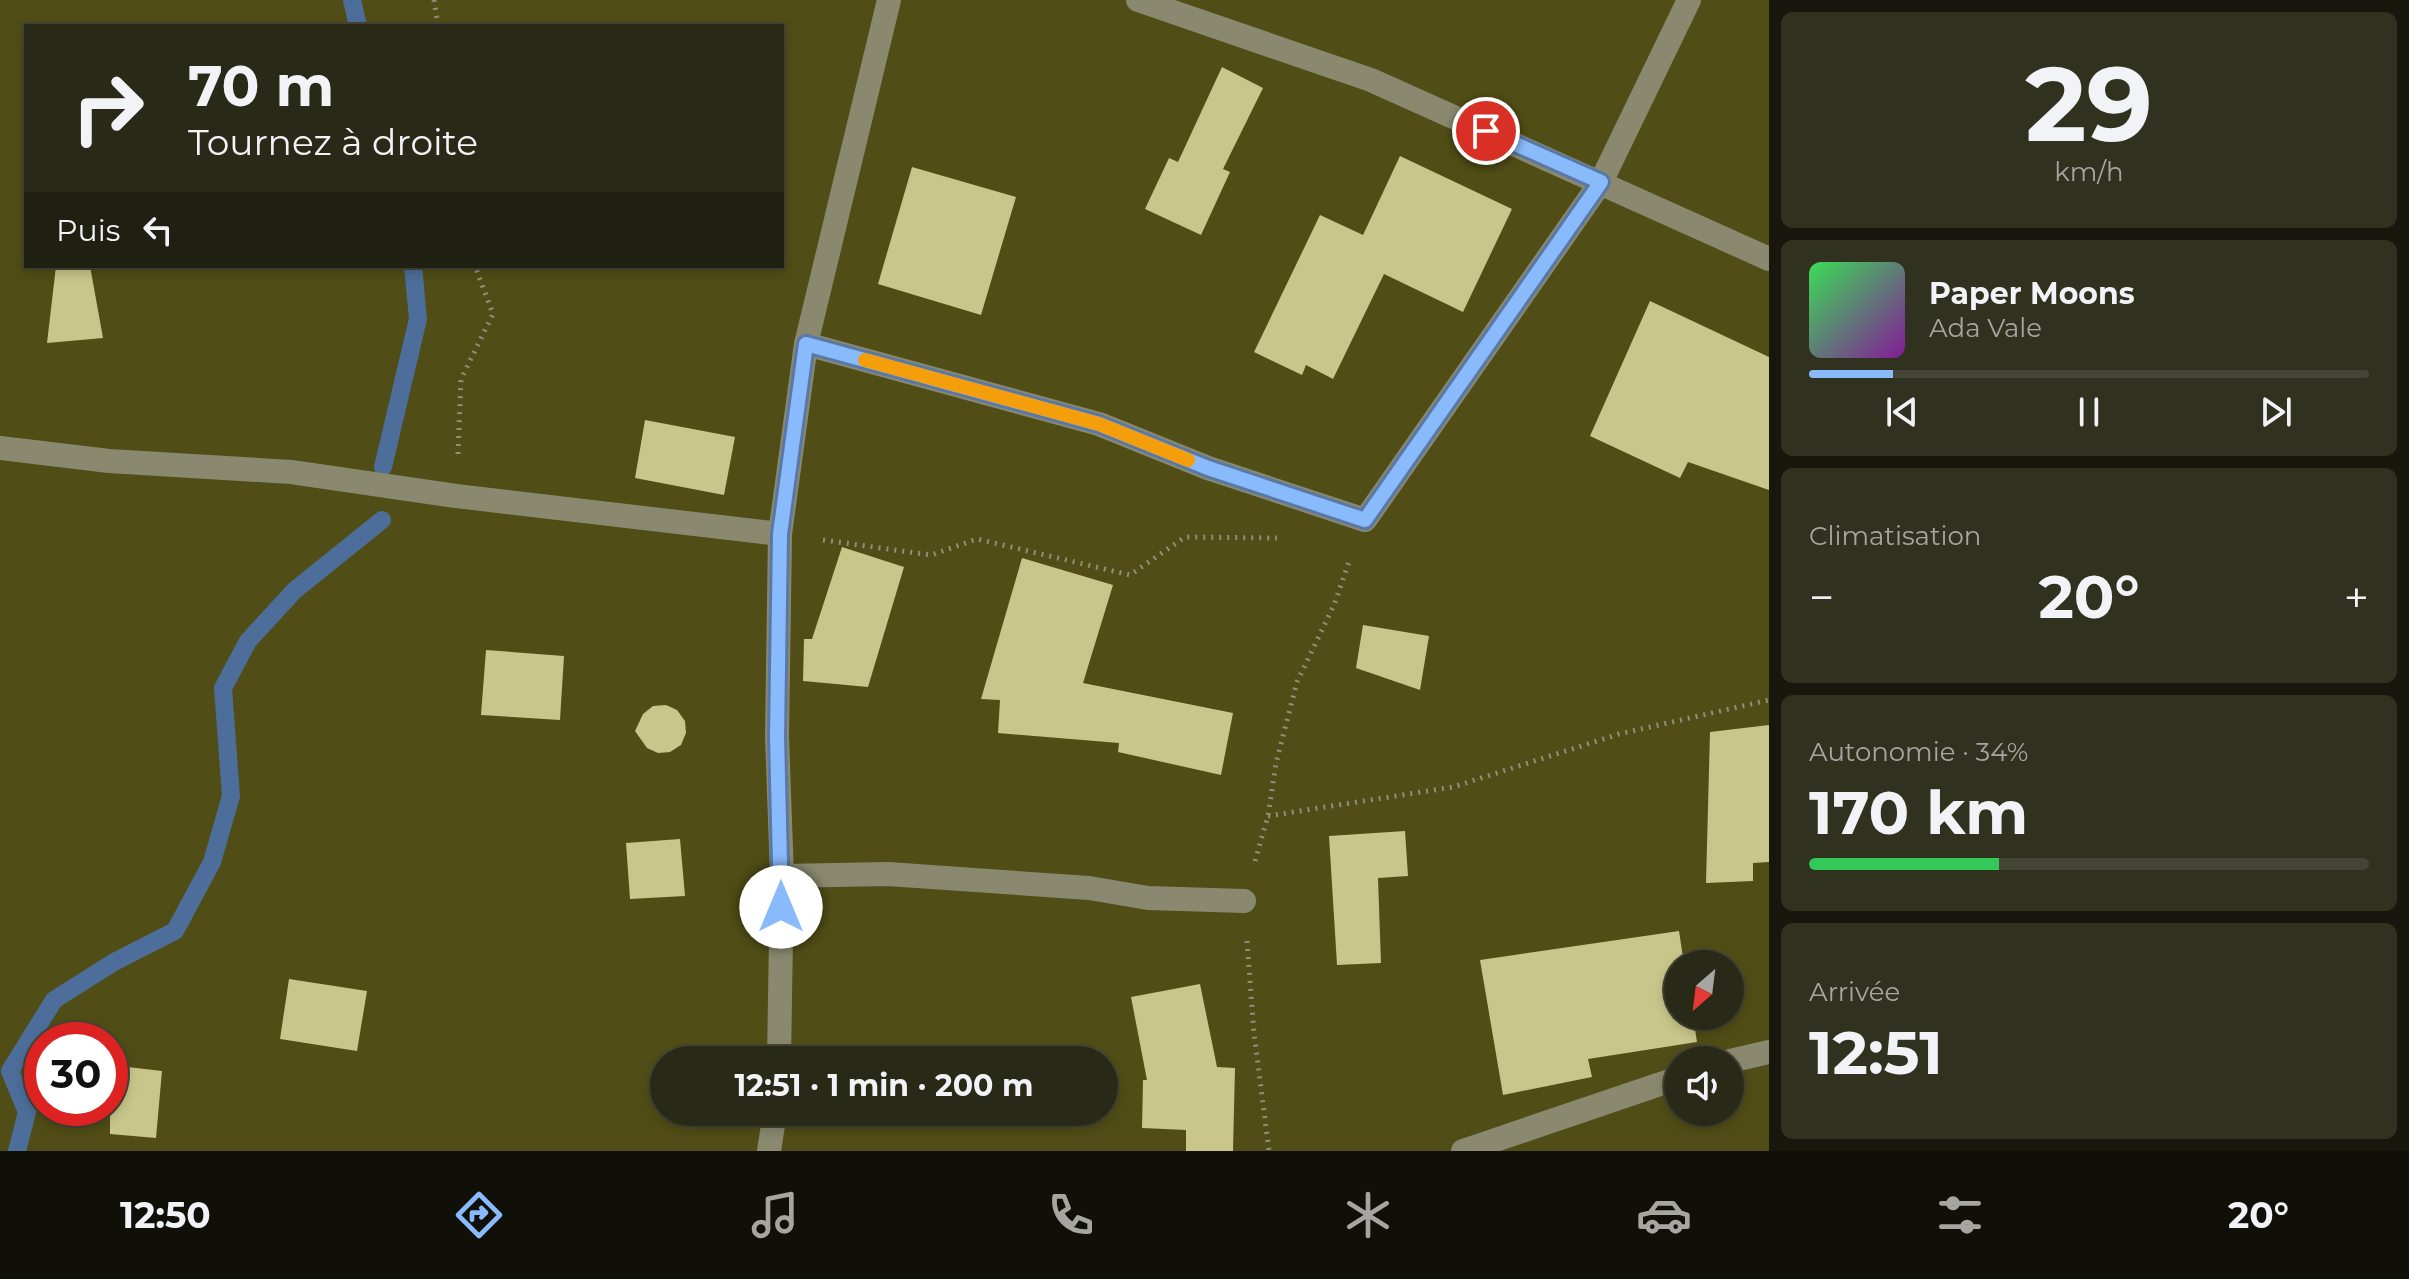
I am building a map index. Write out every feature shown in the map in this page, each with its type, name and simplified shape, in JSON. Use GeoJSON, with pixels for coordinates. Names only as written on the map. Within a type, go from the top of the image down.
{"type":"FeatureCollection","features":[{"type":"Feature","properties":{"kind":"street"},"geometry":{"type":"LineString","coordinates":[[779,1046],[782,876],[777,736],[780,534],[806,344],[889,0]]}},
{"type":"Feature","properties":{"kind":"street"},"geometry":{"type":"LineString","coordinates":[[1138,0],[1371,80],[1769,259]]}},
{"type":"Feature","properties":{"kind":"street"},"geometry":{"type":"LineString","coordinates":[[806,344],[1099,424],[1208,468],[1365,520],[1601,182],[1689,0]]}},
{"type":"Feature","properties":{"kind":"street"},"geometry":{"type":"LineString","coordinates":[[0,448],[109,461],[291,472],[456,496],[780,534]]}},
{"type":"Feature","properties":{"kind":"street"},"geometry":{"type":"LineString","coordinates":[[782,876],[888,874],[1089,888],[1148,898],[1244,901]]}},
{"type":"Feature","properties":{"kind":"street"},"geometry":{"type":"LineString","coordinates":[[1744,1058],[1769,1052]]}},
{"type":"Feature","properties":{"kind":"street"},"geometry":{"type":"LineString","coordinates":[[1463,1151],[1664,1083]]}},
{"type":"Feature","properties":{"kind":"street"},"geometry":{"type":"LineString","coordinates":[[769,1151],[773,1126]]}},
{"type":"Feature","properties":{"kind":"path"},"geometry":{"type":"LineString","coordinates":[[434,0],[438,24]]}},
{"type":"Feature","properties":{"kind":"path"},"geometry":{"type":"LineString","coordinates":[[456,496],[461,379],[493,314],[476,268]]}},
{"type":"Feature","properties":{"kind":"path"},"geometry":{"type":"LineString","coordinates":[[1269,1151],[1254,1033],[1244,901],[1268,816],[1276,763],[1297,682],[1334,605],[1365,520]]}},
{"type":"Feature","properties":{"kind":"path"},"geometry":{"type":"LineString","coordinates":[[780,534],[931,555],[977,539],[1130,575],[1185,537],[1275,538],[1290,535]]}},
{"type":"Feature","properties":{"kind":"path"},"geometry":{"type":"LineString","coordinates":[[1268,816],[1453,787],[1619,734],[1769,700]]}},
{"type":"Feature","properties":{"kind":"shaded area"},"geometry":{"type":"Polygon","coordinates":[[[0,0],[1769,0],[1769,1151],[0,1151],[0,0]]]}},
{"type":"Feature","properties":{"kind":"building"},"geometry":{"type":"Polygon","coordinates":[[[1222,67],[1263,88],[1223,169],[1230,172],[1201,235],[1145,209],[1169,158],[1178,162],[1222,67]]]}},
{"type":"Feature","properties":{"kind":"building"},"geometry":{"type":"Polygon","coordinates":[[[1400,156],[1512,209],[1463,312],[1384,274],[1333,379],[1306,365],[1302,375],[1254,352],[1320,215],[1363,235],[1400,156]]]}},
{"type":"Feature","properties":{"kind":"building"},"geometry":{"type":"Polygon","coordinates":[[[912,167],[1016,197],[981,315],[878,284],[912,167]]]}},
{"type":"Feature","properties":{"kind":"building"},"geometry":{"type":"Polygon","coordinates":[[[56,268],[90,268],[103,338],[47,343],[56,268]]]}},
{"type":"Feature","properties":{"kind":"building"},"geometry":{"type":"Polygon","coordinates":[[[1650,301],[1769,357],[1769,490],[1688,462],[1680,478],[1590,436],[1650,301]]]}},
{"type":"Feature","properties":{"kind":"building"},"geometry":{"type":"Polygon","coordinates":[[[645,420],[735,437],[724,495],[635,478],[645,420]]]}},
{"type":"Feature","properties":{"kind":"building"},"geometry":{"type":"Polygon","coordinates":[[[842,547],[904,567],[868,687],[803,681],[804,639],[812,639],[842,547]]]}},
{"type":"Feature","properties":{"kind":"building"},"geometry":{"type":"Polygon","coordinates":[[[1022,558],[1113,585],[1083,683],[1233,713],[1221,775],[1118,752],[1119,743],[998,733],[1000,700],[981,699],[1022,558]]]}},
{"type":"Feature","properties":{"kind":"building"},"geometry":{"type":"Polygon","coordinates":[[[1363,625],[1429,636],[1420,690],[1356,668],[1363,625]]]}},
{"type":"Feature","properties":{"kind":"building"},"geometry":{"type":"Polygon","coordinates":[[[486,650],[564,656],[560,720],[481,715],[486,650]]]}},
{"type":"Feature","properties":{"kind":"building"},"geometry":{"type":"Polygon","coordinates":[[[666,705],[677,710],[685,721],[686,733],[681,745],[670,752],[658,753],[647,748],[635,731],[643,714],[653,706],[666,705]]]}},
{"type":"Feature","properties":{"kind":"building"},"geometry":{"type":"Polygon","coordinates":[[[1769,725],[1769,862],[1753,863],[1753,881],[1706,883],[1710,732],[1769,725]]]}},
{"type":"Feature","properties":{"kind":"building"},"geometry":{"type":"Polygon","coordinates":[[[1405,831],[1408,876],[1378,878],[1381,963],[1337,965],[1329,836],[1405,831]]]}},
{"type":"Feature","properties":{"kind":"building"},"geometry":{"type":"Polygon","coordinates":[[[680,839],[685,896],[630,899],[626,843],[680,839]]]}},
{"type":"Feature","properties":{"kind":"building"},"geometry":{"type":"Polygon","coordinates":[[[1679,931],[1682,950],[1664,950],[1664,1030],[1695,1030],[1697,1042],[1588,1059],[1592,1077],[1503,1095],[1480,960],[1679,931]]]}},
{"type":"Feature","properties":{"kind":"building"},"geometry":{"type":"Polygon","coordinates":[[[289,979],[367,991],[357,1051],[280,1039],[289,979]]]}},
{"type":"Feature","properties":{"kind":"building"},"geometry":{"type":"Polygon","coordinates":[[[1200,984],[1217,1067],[1235,1068],[1233,1151],[1186,1151],[1186,1130],[1142,1128],[1143,1080],[1147,1080],[1131,997],[1200,984]]]}},
{"type":"Feature","properties":{"kind":"building"},"geometry":{"type":"Polygon","coordinates":[[[128,1067],[162,1071],[156,1138],[110,1134],[110,1126],[128,1126],[128,1067]]]}},
{"type":"Feature","properties":{"kind":"waterway"},"geometry":{"type":"LineString","coordinates":[[352,0],[358,24]]}},
{"type":"Feature","properties":{"kind":"waterway"},"geometry":{"type":"LineString","coordinates":[[383,467],[418,319],[413,268]]}},
{"type":"Feature","properties":{"kind":"waterway"},"geometry":{"type":"LineString","coordinates":[[17,1151],[27,1112],[10,1071],[54,1000],[114,962],[175,931],[212,862],[231,796],[223,688],[248,641],[295,590],[382,520]]}},
{"type":"Feature","properties":{"kind":"slow traffic"},"geometry":{"type":"LineString","coordinates":[[865,360],[1099,424],[1188,460]]}},
{"type":"Feature","properties":{"kind":"route"},"geometry":{"type":"LineString","coordinates":[[781,907],[777,736],[780,534],[806,344],[1099,424],[1208,468],[1365,520],[1601,182],[1486,131]]}}]}
